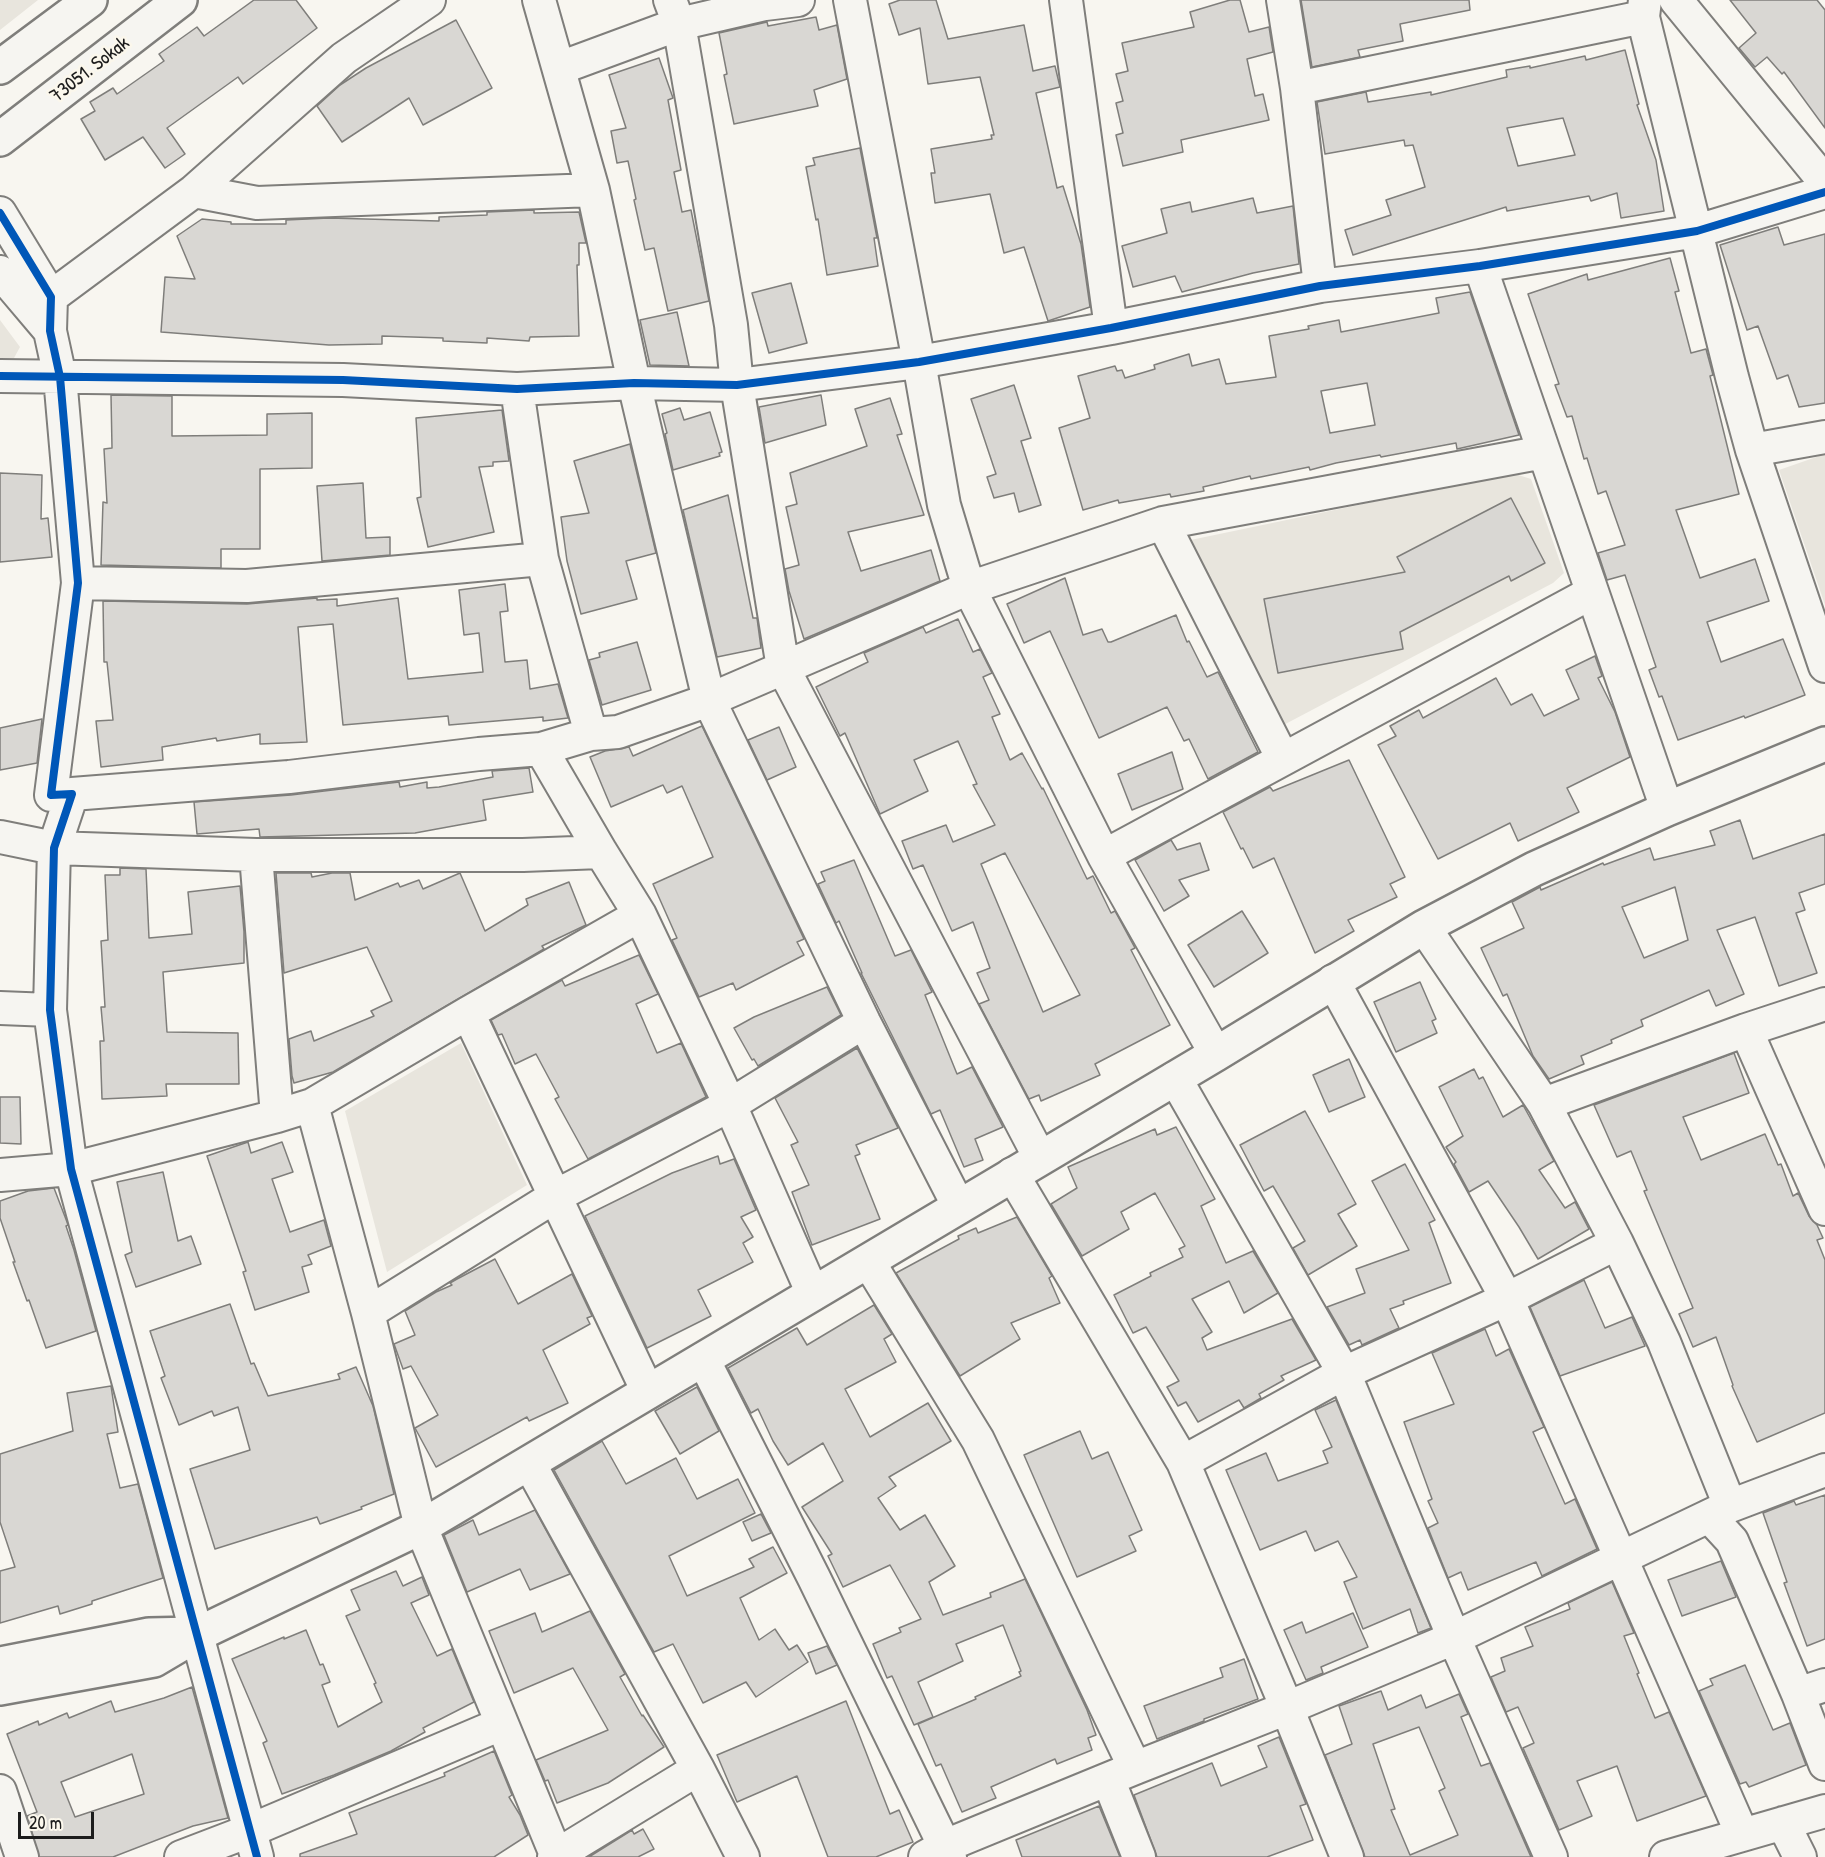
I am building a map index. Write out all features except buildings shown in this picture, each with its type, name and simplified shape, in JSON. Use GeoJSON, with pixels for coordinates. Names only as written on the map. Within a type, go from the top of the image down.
{"type":"FeatureCollection","features":[{"type":"Feature","properties":{"kind":"main road"},"geometry":{"type":"LineString","coordinates":[[0,67],[90,0]]}},
{"type":"Feature","properties":{"kind":"main road","name":"73051. Sokak"},"geometry":{"type":"LineString","coordinates":[[0,139],[180,0]]}},
{"type":"Feature","properties":{"kind":"main road"},"geometry":{"type":"LineString","coordinates":[[0,1688],[154,1660],[198,1634],[421,1527],[1216,1054],[1332,981],[1424,927],[1534,869],[1667,809],[1825,744]]}},
{"type":"Feature","properties":{"kind":"main road"},"geometry":{"type":"LineString","coordinates":[[0,1664],[149,1635],[198,1634]]}},
{"type":"Feature","properties":{"kind":"street"},"geometry":{"type":"LineString","coordinates":[[51,297],[194,191],[345,58],[429,0]]}},
{"type":"Feature","properties":{"kind":"street"},"geometry":{"type":"LineString","coordinates":[[539,0],[593,190],[634,383],[709,700],[864,1022],[959,1207]]}},
{"type":"Feature","properties":{"kind":"street"},"geometry":{"type":"LineString","coordinates":[[560,68],[674,12],[798,0]]}},
{"type":"Feature","properties":{"kind":"street"},"geometry":{"type":"LineString","coordinates":[[850,0],[944,505],[969,588],[1104,856],[1216,1054]]}},
{"type":"Feature","properties":{"kind":"street"},"geometry":{"type":"LineString","coordinates":[[1066,0],[1111,328]]}},
{"type":"Feature","properties":{"kind":"street"},"geometry":{"type":"LineString","coordinates":[[1283,0],[1297,88],[1320,286]]}},
{"type":"Feature","properties":{"kind":"street"},"geometry":{"type":"LineString","coordinates":[[1676,0],[1825,182]]}},
{"type":"Feature","properties":{"kind":"street"},"geometry":{"type":"LineString","coordinates":[[1297,88],[1644,8],[1696,231],[1752,450],[1825,666]]}},
{"type":"Feature","properties":{"kind":"street"},"geometry":{"type":"LineString","coordinates":[[674,12],[731,326],[736,384],[783,668],[1040,1158]]}},
{"type":"Feature","properties":{"kind":"street"},"geometry":{"type":"LineString","coordinates":[[194,191],[257,203],[593,190]]}},
{"type":"Feature","properties":{"kind":"street"},"geometry":{"type":"LineString","coordinates":[[0,376],[343,380],[517,389],[634,383],[736,384],[919,362],[1111,328],[1320,286],[1480,266],[1696,231],[1825,192]]}},
{"type":"Feature","properties":{"kind":"street"},"geometry":{"type":"LineString","coordinates":[[0,213],[51,297],[50,331],[60,378],[78,583],[51,795],[289,777],[479,754],[541,749],[591,734],[618,732],[709,700],[969,588],[1163,523],[1544,452]]}},
{"type":"Feature","properties":{"kind":"street"},"geometry":{"type":"LineString","coordinates":[[1480,266],[1667,809]]}},
{"type":"Feature","properties":{"kind":"street"},"geometry":{"type":"LineString","coordinates":[[0,272],[50,331]]}},
{"type":"Feature","properties":{"kind":"street"},"geometry":{"type":"LineString","coordinates":[[517,389],[542,559],[591,734]]}},
{"type":"Feature","properties":{"kind":"street"},"geometry":{"type":"LineString","coordinates":[[1752,450],[1825,438]]}},
{"type":"Feature","properties":{"kind":"street"},"geometry":{"type":"LineString","coordinates":[[1163,523],[1283,759]]}},
{"type":"Feature","properties":{"kind":"street"},"geometry":{"type":"LineString","coordinates":[[78,583],[247,586],[542,559]]}},
{"type":"Feature","properties":{"kind":"street"},"geometry":{"type":"LineString","coordinates":[[1104,856],[1591,593]]}},
{"type":"Feature","properties":{"kind":"street"},"geometry":{"type":"LineString","coordinates":[[541,749],[640,915],[730,1105],[813,1294]]}},
{"type":"Feature","properties":{"kind":"street"},"geometry":{"type":"LineString","coordinates":[[72,794],[54,848],[50,1010],[72,1169],[253,1844]]}},
{"type":"Feature","properties":{"kind":"street"},"geometry":{"type":"LineString","coordinates":[[0,837],[54,848],[255,855],[523,855],[601,852]]}},
{"type":"Feature","properties":{"kind":"street"},"geometry":{"type":"LineString","coordinates":[[255,855],[277,1116]]}},
{"type":"Feature","properties":{"kind":"street"},"geometry":{"type":"LineString","coordinates":[[0,1175],[72,1169],[312,1105],[640,915]]}},
{"type":"Feature","properties":{"kind":"street"},"geometry":{"type":"LineString","coordinates":[[1424,927],[1544,1104],[1617,1243],[1664,1342],[1719,1511],[1732,1541],[1811,1690],[1825,1764]]}},
{"type":"Feature","properties":{"kind":"street"},"geometry":{"type":"LineString","coordinates":[[1332,981],[1507,1299],[1742,1834]]}},
{"type":"Feature","properties":{"kind":"street"},"geometry":{"type":"LineString","coordinates":[[1544,1104],[1746,1029],[1825,1004]]}},
{"type":"Feature","properties":{"kind":"street"},"geometry":{"type":"LineString","coordinates":[[0,1008],[50,1010]]}},
{"type":"Feature","properties":{"kind":"street"},"geometry":{"type":"LineString","coordinates":[[468,1013],[648,1392]]}},
{"type":"Feature","properties":{"kind":"street"},"geometry":{"type":"LineString","coordinates":[[368,1313],[554,1197],[730,1105],[864,1022]]}},
{"type":"Feature","properties":{"kind":"street"},"geometry":{"type":"LineString","coordinates":[[1746,1029],[1825,1209]]}},
{"type":"Feature","properties":{"kind":"street"},"geometry":{"type":"LineString","coordinates":[[1175,1078],[1344,1373],[1454,1638],[1551,1857]]}},
{"type":"Feature","properties":{"kind":"street"},"geometry":{"type":"LineString","coordinates":[[312,1105],[368,1313],[421,1527],[556,1856],[698,1768]]}},
{"type":"Feature","properties":{"kind":"street"},"geometry":{"type":"LineString","coordinates":[[1012,1174],[1183,1462],[1347,1857]]}},
{"type":"Feature","properties":{"kind":"street"},"geometry":{"type":"LineString","coordinates":[[1183,1462],[1344,1373],[1507,1299],[1617,1243]]}},
{"type":"Feature","properties":{"kind":"street"},"geometry":{"type":"LineString","coordinates":[[868,1261],[978,1440],[1121,1773],[1139,1857]]}},
{"type":"Feature","properties":{"kind":"street"},"geometry":{"type":"LineString","coordinates":[[703,1359],[814,1578],[940,1853],[1121,1773],[1287,1708],[1454,1638],[1719,1511],[1825,1470]]}},
{"type":"Feature","properties":{"kind":"street"},"geometry":{"type":"LineString","coordinates":[[529,1463],[698,1768],[743,1857]]}},
{"type":"Feature","properties":{"kind":"street"},"geometry":{"type":"LineString","coordinates":[[180,1857],[253,1844],[501,1724]]}},
{"type":"Feature","properties":{"kind":"street"},"geometry":{"type":"LineString","coordinates":[[0,1791],[22,1857]]}},
{"type":"Feature","properties":{"kind":"street"},"geometry":{"type":"LineString","coordinates":[[1666,1857],[1825,1811]]}},
{"type":"Feature","properties":{"kind":"street"},"geometry":{"type":"LineString","coordinates":[[1784,1823],[1800,1857]]}},
{"type":"Feature","properties":{"kind":"shaded area"},"geometry":{"type":"Polygon","coordinates":[[[0,0],[38,0],[0,30],[0,0]]]}},
{"type":"Feature","properties":{"kind":"shaded area"},"geometry":{"type":"Polygon","coordinates":[[[0,320],[20,347],[14,358],[0,358],[0,320]]]}},
{"type":"Feature","properties":{"kind":"shaded area"},"geometry":{"type":"Polygon","coordinates":[[[1825,454],[1825,605],[1779,470],[1825,454]]]}},
{"type":"Feature","properties":{"kind":"shaded area"},"geometry":{"type":"Polygon","coordinates":[[[1512,473],[1531,479],[1564,573],[1553,583],[1274,730],[1181,542],[1512,473]]]}},
{"type":"Feature","properties":{"kind":"shaded area"},"geometry":{"type":"Polygon","coordinates":[[[461,1043],[527,1185],[387,1272],[345,1111],[461,1043]]]}},
{"type":"Feature","properties":{"kind":"cycle path"},"geometry":{"type":"LineString","coordinates":[[0,376],[343,380],[517,389],[634,383],[737,385],[919,362],[1111,328],[1320,286],[1480,266],[1697,231],[1825,192]]}},
{"type":"Feature","properties":{"kind":"cycle path"},"geometry":{"type":"LineString","coordinates":[[0,213],[51,297],[50,331],[60,377],[78,583],[51,795],[72,794],[54,848],[50,1010],[71,1169],[257,1857]]}}]}
